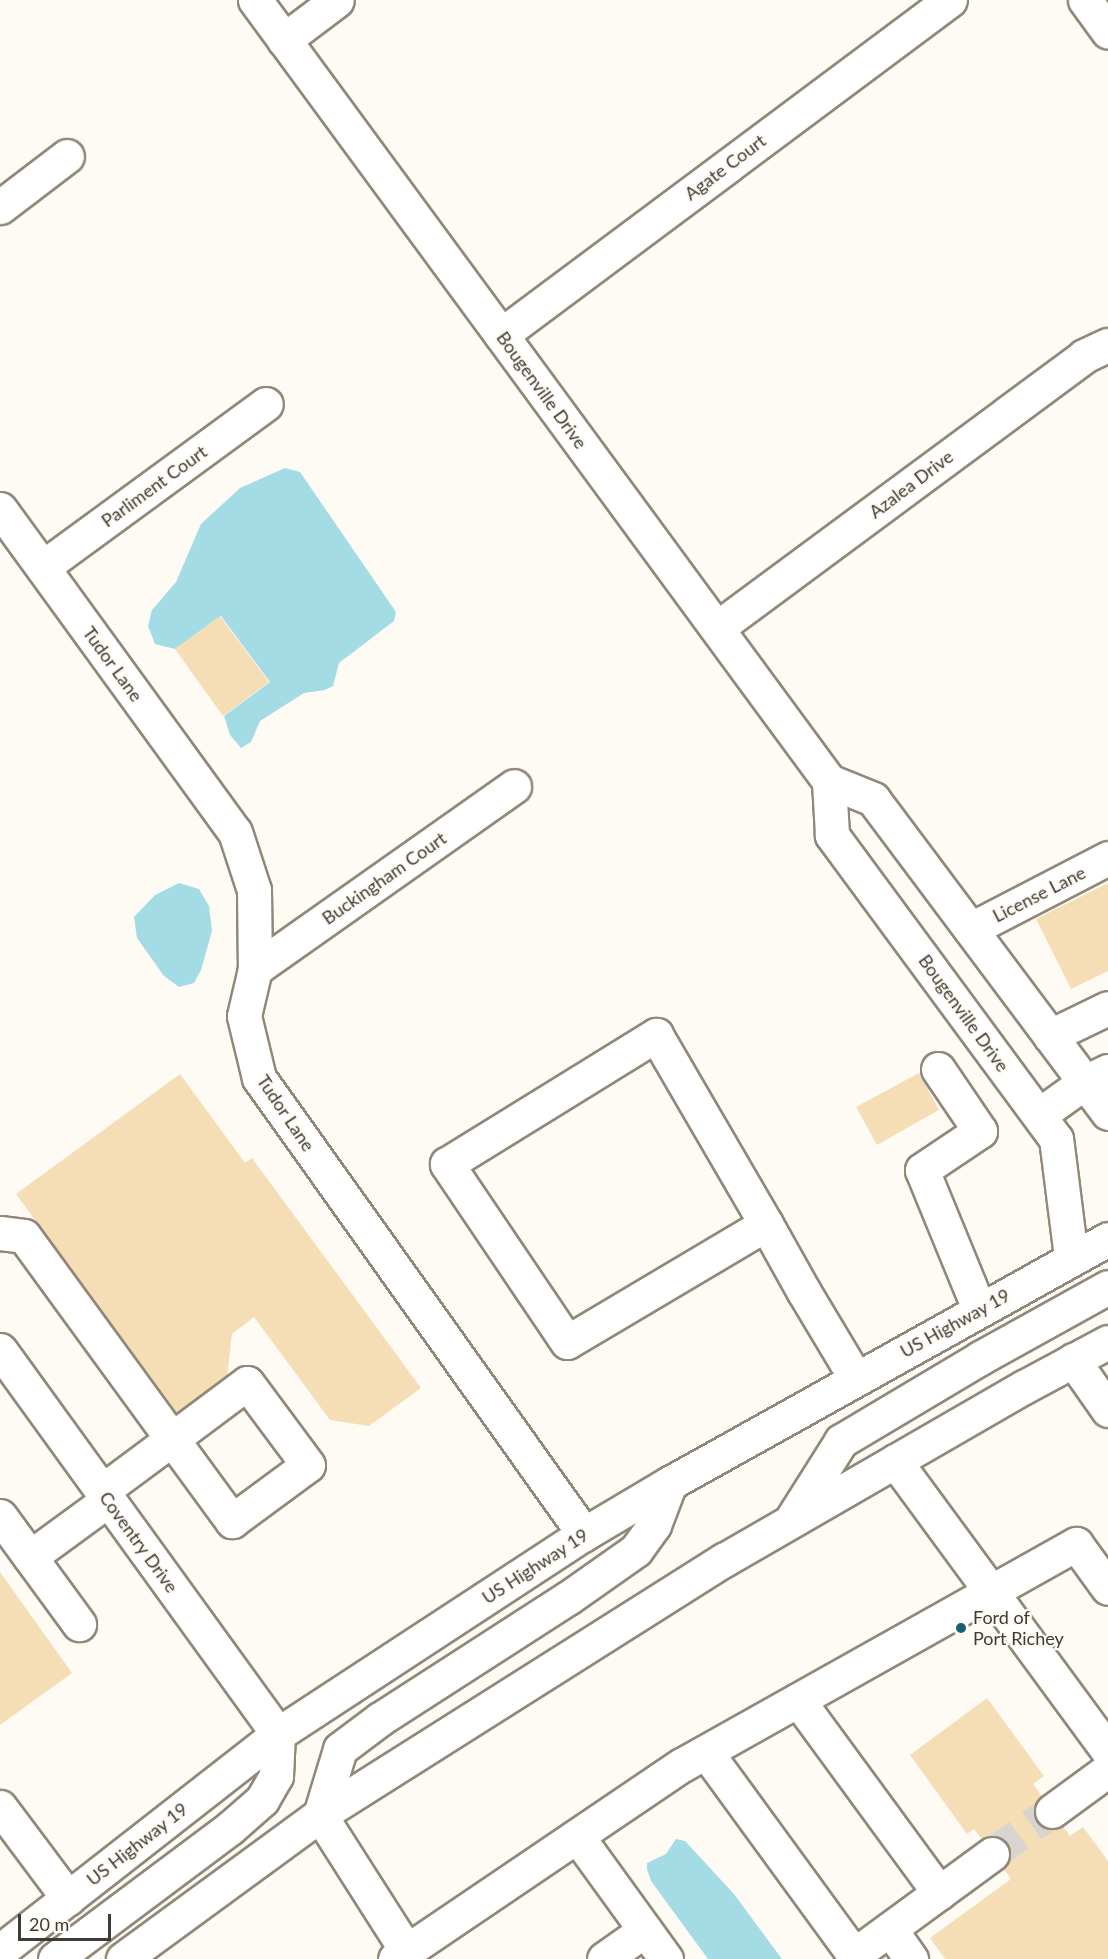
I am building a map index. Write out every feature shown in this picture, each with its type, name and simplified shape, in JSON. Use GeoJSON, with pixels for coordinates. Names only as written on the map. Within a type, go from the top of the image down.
{"type":"FeatureCollection","features":[{"type":"Feature","properties":{"kind":"main road","name":"Bougenville Drive"},"geometry":{"type":"LineString","coordinates":[[255,0],[829,781],[832,835],[1056,1139],[1071,1257]]}},
{"type":"Feature","properties":{"kind":"main road"},"geometry":{"type":"LineString","coordinates":[[284,40],[337,0]]}},
{"type":"Feature","properties":{"kind":"main road","name":"Agate Court"},"geometry":{"type":"LineString","coordinates":[[501,335],[950,0]]}},
{"type":"Feature","properties":{"kind":"main road"},"geometry":{"type":"LineString","coordinates":[[1085,0],[1108,32]]}},
{"type":"Feature","properties":{"kind":"main road"},"geometry":{"type":"LineString","coordinates":[[0,207],[67,156]]}},
{"type":"Feature","properties":{"kind":"main road","name":"Azalea Drive"},"geometry":{"type":"LineString","coordinates":[[717,628],[1084,356],[1108,345]]}},
{"type":"Feature","properties":{"kind":"main road","name":"Parliment Court"},"geometry":{"type":"LineString","coordinates":[[43,567],[266,404]]}},
{"type":"Feature","properties":{"kind":"main road","name":"Tudor Lane"},"geometry":{"type":"LineString","coordinates":[[0,509],[235,832],[254,891],[255,969],[244,1016],[259,1078],[584,1534]]}},
{"type":"Feature","properties":{"kind":"main road"},"geometry":{"type":"LineString","coordinates":[[829,781],[873,799],[1050,1036],[1096,1076],[1108,1113]]}},
{"type":"Feature","properties":{"kind":"main road","name":"Buckingham Court"},"geometry":{"type":"LineString","coordinates":[[255,969],[514,786]]}},
{"type":"Feature","properties":{"kind":"main road","name":"License Lane"},"geometry":{"type":"LineString","coordinates":[[971,929],[1108,858]]}},
{"type":"Feature","properties":{"kind":"main road"},"geometry":{"type":"LineString","coordinates":[[1050,1036],[1108,1008]]}},
{"type":"Feature","properties":{"kind":"main road"},"geometry":{"type":"LineString","coordinates":[[766,1224],[567,1342],[447,1164],[656,1035],[766,1224],[856,1379]]}},
{"type":"Feature","properties":{"kind":"main road"},"geometry":{"type":"LineString","coordinates":[[938,1069],[980,1131],[921,1170],[979,1309]]}},
{"type":"Feature","properties":{"kind":"main road"},"geometry":{"type":"LineString","coordinates":[[1039,1115],[1096,1076]]}},
{"type":"Feature","properties":{"kind":"main road"},"geometry":{"type":"LineString","coordinates":[[0,1233],[24,1236],[172,1439],[30,1557]]}},
{"type":"Feature","properties":{"kind":"main road","name":"US Highway 19"},"geometry":{"type":"LineString","coordinates":[[0,1952],[278,1734],[584,1534],[670,1483],[1071,1257],[1108,1239]]}},
{"type":"Feature","properties":{"kind":"main road"},"geometry":{"type":"LineString","coordinates":[[791,1521],[841,1440],[980,1358],[1108,1287]]}},
{"type":"Feature","properties":{"kind":"main road"},"geometry":{"type":"LineString","coordinates":[[123,1959],[320,1815],[724,1560],[1108,1342]]}},
{"type":"Feature","properties":{"kind":"main road","name":"Coventry Drive"},"geometry":{"type":"LineString","coordinates":[[0,1350],[278,1734]]}},
{"type":"Feature","properties":{"kind":"main road"},"geometry":{"type":"LineString","coordinates":[[1073,1360],[1108,1410]]}},
{"type":"Feature","properties":{"kind":"main road"},"geometry":{"type":"LineString","coordinates":[[895,1461],[1108,1751]]}},
{"type":"Feature","properties":{"kind":"main road"},"geometry":{"type":"LineString","coordinates":[[670,1483],[654,1525],[636,1550],[568,1598],[380,1719],[340,1749],[320,1815],[399,1956],[706,1752],[1076,1544],[1108,1588]]}},
{"type":"Feature","properties":{"kind":"main road"},"geometry":{"type":"LineString","coordinates":[[0,1516],[79,1624]]}},
{"type":"Feature","properties":{"kind":"main road"},"geometry":{"type":"LineString","coordinates":[[798,1700],[939,1893]]}},
{"type":"Feature","properties":{"kind":"main road"},"geometry":{"type":"LineString","coordinates":[[55,1959],[230,1828],[262,1800],[276,1776],[278,1734]]}},
{"type":"Feature","properties":{"kind":"main road"},"geometry":{"type":"LineString","coordinates":[[706,1752],[854,1955],[992,1854]]}},
{"type":"Feature","properties":{"kind":"main road"},"geometry":{"type":"LineString","coordinates":[[1052,1811],[1108,1770]]}},
{"type":"Feature","properties":{"kind":"main road"},"geometry":{"type":"LineString","coordinates":[[0,1807],[68,1898]]}},
{"type":"Feature","properties":{"kind":"main road"},"geometry":{"type":"LineString","coordinates":[[577,1836],[666,1959]]}},
{"type":"Feature","properties":{"kind":"main road"},"geometry":{"type":"LineString","coordinates":[[890,1929],[911,1959]]}},
{"type":"Feature","properties":{"kind":"main road"},"geometry":{"type":"LineString","coordinates":[[604,1959],[645,1930]]}},
{"type":"Feature","properties":{"kind":"water"},"geometry":{"type":"Polygon","coordinates":[[[285,468],[300,472],[396,612],[394,621],[339,663],[333,686],[325,690],[304,693],[260,721],[251,742],[241,748],[230,735],[224,716],[270,682],[221,616],[175,649],[155,644],[148,626],[152,610],[176,582],[201,524],[240,488],[285,468]]]}},
{"type":"Feature","properties":{"kind":"water"},"geometry":{"type":"Polygon","coordinates":[[[179,883],[199,889],[209,906],[212,931],[201,970],[194,983],[179,987],[164,976],[137,938],[134,917],[155,895],[179,883]]]}},
{"type":"Feature","properties":{"kind":"water"},"geometry":{"type":"Polygon","coordinates":[[[676,1839],[685,1841],[734,1894],[782,1959],[708,1959],[651,1881],[647,1869],[647,1863],[666,1854],[676,1839]]]}},
{"type":"Feature","properties":{"kind":"building"},"geometry":{"type":"Polygon","coordinates":[[[220,616],[269,682],[223,716],[175,649],[220,616]]]}},
{"type":"Feature","properties":{"kind":"building"},"geometry":{"type":"Polygon","coordinates":[[[1108,883],[1108,971],[1071,989],[1036,919],[1108,883]]]}},
{"type":"Feature","properties":{"kind":"building"},"geometry":{"type":"Polygon","coordinates":[[[919,1073],[939,1110],[877,1145],[856,1107],[919,1073]]]}},
{"type":"Feature","properties":{"kind":"building"},"geometry":{"type":"Polygon","coordinates":[[[180,1074],[245,1163],[252,1158],[421,1388],[369,1426],[330,1420],[254,1317],[232,1334],[227,1378],[178,1414],[16,1194],[180,1074]]]}},
{"type":"Feature","properties":{"kind":"building"},"geometry":{"type":"Polygon","coordinates":[[[0,1572],[72,1673],[0,1725],[0,1572]]]}},
{"type":"Feature","properties":{"kind":"building","name":"Ford of Port Richey"},"geometry":{"type":"Polygon","coordinates":[[[987,1698],[1044,1776],[1033,1784],[1070,1836],[1083,1827],[1108,1861],[1108,1959],[945,1959],[930,1938],[1011,1879],[974,1829],[967,1834],[910,1755],[987,1698]]]}},
{"type":"Feature","properties":{"kind":"tunnel"},"geometry":{"type":"LineString","coordinates":[[992,1854],[1052,1811]]}},
{"type":"Feature","properties":{"kind":"place","name":"Ford of Port Richey"},"geometry":{"type":"Point","coordinates":[961,1628]}}]}
